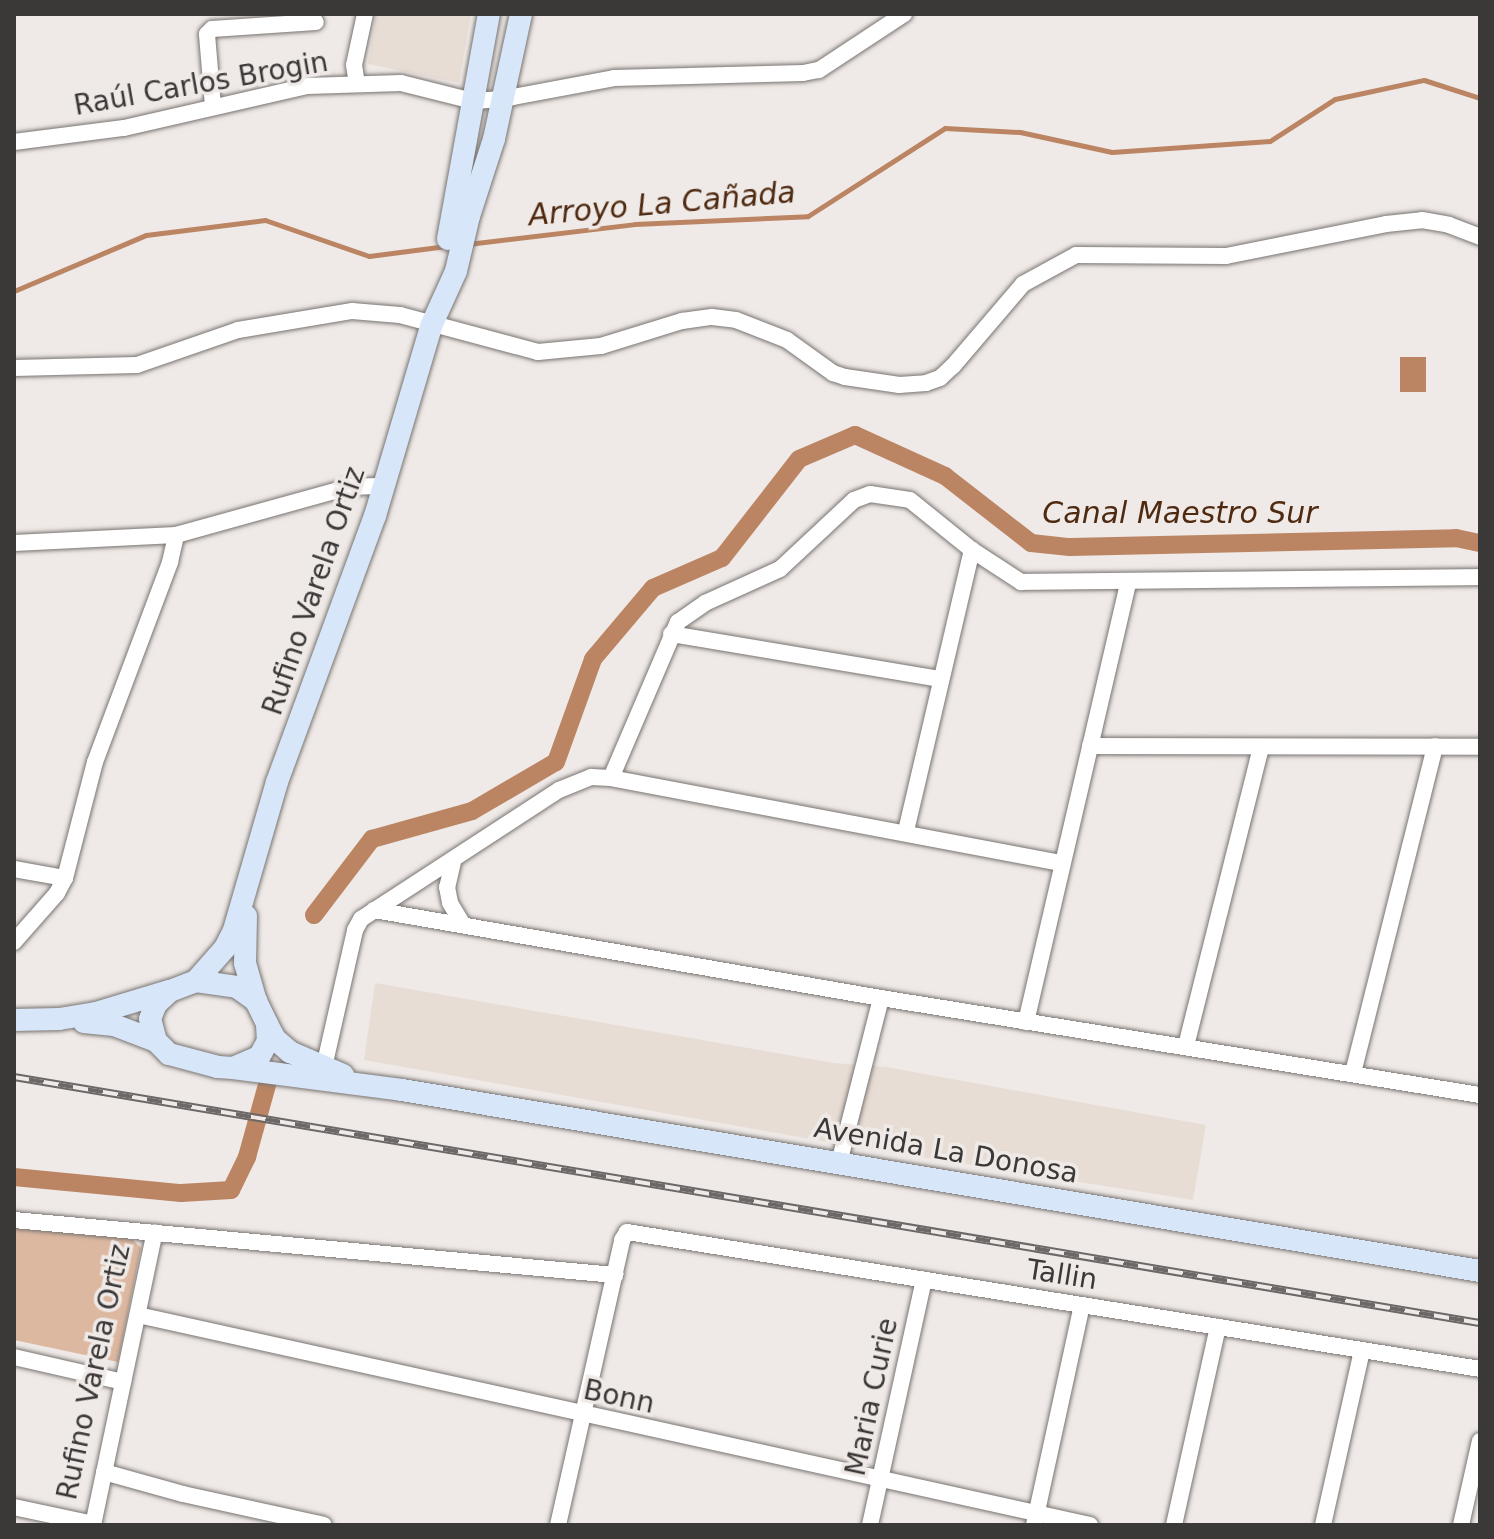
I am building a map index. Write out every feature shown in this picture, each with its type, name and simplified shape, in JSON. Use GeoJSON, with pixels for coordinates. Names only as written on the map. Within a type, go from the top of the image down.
{"type":"FeatureCollection","features":[{"type":"Feature","properties":{"kind":"main road"},"geometry":{"type":"LineString","coordinates":[[462,215],[473,101],[489,14]]}},
{"type":"Feature","properties":{"kind":"main road"},"geometry":{"type":"LineString","coordinates":[[462,215],[503,99],[521,14]]}},
{"type":"Feature","properties":{"kind":"main road","name":"Rufino Varela Ortiz"},"geometry":{"type":"LineString","coordinates":[[196,981],[225,948],[247,895],[277,782],[384,486],[449,270],[462,215]]}},
{"type":"Feature","properties":{"kind":"main road","name":"Rufino Varela Ortiz"},"geometry":{"type":"LineString","coordinates":[[247,895],[245,963],[256,1001]]}},
{"type":"Feature","properties":{"kind":"main road"},"geometry":{"type":"LineString","coordinates":[[14,1020],[59,1019],[114,1025],[156,1041],[169,1054],[186,1061],[233,1068],[259,1057],[268,1041],[267,1024],[256,1001],[237,987],[196,981],[123,1007],[59,1019]]}},
{"type":"Feature","properties":{"kind":"main road"},"geometry":{"type":"LineString","coordinates":[[156,1041],[150,1019],[156,1004],[170,991]]}},
{"type":"Feature","properties":{"kind":"main road","name":"Avenida La Donosa"},"geometry":{"type":"LineString","coordinates":[[267,1024],[275,1039],[290,1052],[324,1067],[402,1090]]}},
{"type":"Feature","properties":{"kind":"main road","name":"Avenida La Donosa"},"geometry":{"type":"LineString","coordinates":[[233,1068],[402,1090],[1480,1271]]}},
{"type":"Feature","properties":{"kind":"street"},"geometry":{"type":"LineString","coordinates":[[357,84],[354,65],[365,14]]}},
{"type":"Feature","properties":{"kind":"street","name":"Raúl Carlos Brogin"},"geometry":{"type":"LineString","coordinates":[[14,142],[124,128],[307,86],[401,83],[473,101],[503,99],[614,78],[819,70],[904,14]]}},
{"type":"Feature","properties":{"kind":"street"},"geometry":{"type":"LineString","coordinates":[[213,106],[207,34],[212,29],[316,22]]}},
{"type":"Feature","properties":{"kind":"street"},"geometry":{"type":"LineString","coordinates":[[14,368],[137,365],[238,330],[352,311],[435,316],[515,348],[549,352],[601,346],[682,321],[712,317],[736,320],[787,340],[833,373],[845,377],[899,385],[926,383],[940,378],[953,366],[1023,284],[1076,255],[1226,256],[1386,224],[1422,220],[1449,225],[1480,237]]}},
{"type":"Feature","properties":{"kind":"street"},"geometry":{"type":"LineString","coordinates":[[14,543],[176,535],[349,487],[384,486]]}},
{"type":"Feature","properties":{"kind":"street"},"geometry":{"type":"LineString","coordinates":[[611,778],[671,634],[690,612],[780,569],[854,500],[870,494],[910,500],[972,550],[1021,582],[1480,577]]}},
{"type":"Feature","properties":{"kind":"street"},"geometry":{"type":"LineString","coordinates":[[14,942],[57,893],[65,878],[95,762],[170,562],[176,535]]}},
{"type":"Feature","properties":{"kind":"street"},"geometry":{"type":"LineString","coordinates":[[906,831],[972,550]]}},
{"type":"Feature","properties":{"kind":"street"},"geometry":{"type":"LineString","coordinates":[[1026,1022],[1060,863],[1128,582]]}},
{"type":"Feature","properties":{"kind":"street"},"geometry":{"type":"LineString","coordinates":[[671,634],[940,679]]}},
{"type":"Feature","properties":{"kind":"street"},"geometry":{"type":"LineString","coordinates":[[1090,746],[1480,747]]}},
{"type":"Feature","properties":{"kind":"street"},"geometry":{"type":"LineString","coordinates":[[1353,1073],[1435,746]]}},
{"type":"Feature","properties":{"kind":"street"},"geometry":{"type":"LineString","coordinates":[[1186,1046],[1261,747]]}},
{"type":"Feature","properties":{"kind":"street"},"geometry":{"type":"LineString","coordinates":[[324,1067],[355,930],[361,919],[575,781],[611,778],[906,831],[1060,863]]}},
{"type":"Feature","properties":{"kind":"street"},"geometry":{"type":"LineString","coordinates":[[453,862],[447,887],[450,903],[463,925]]}},
{"type":"Feature","properties":{"kind":"street"},"geometry":{"type":"LineString","coordinates":[[14,869],[65,878]]}},
{"type":"Feature","properties":{"kind":"street"},"geometry":{"type":"LineString","coordinates":[[374,910],[881,998],[1480,1095]]}},
{"type":"Feature","properties":{"kind":"street"},"geometry":{"type":"LineString","coordinates":[[839,1163],[881,998]]}},
{"type":"Feature","properties":{"kind":"street"},"geometry":{"type":"LineString","coordinates":[[14,1220],[615,1275],[558,1525]]}},
{"type":"Feature","properties":{"kind":"street","name":"Rufino Varela Ortiz"},"geometry":{"type":"LineString","coordinates":[[93,1524],[155,1232]]}},
{"type":"Feature","properties":{"kind":"street","name":"Tallin"},"geometry":{"type":"LineString","coordinates":[[615,1275],[622,1240],[627,1232],[636,1232],[1480,1369]]}},
{"type":"Feature","properties":{"kind":"street","name":"Maria Curie"},"geometry":{"type":"LineString","coordinates":[[870,1525],[924,1280]]}},
{"type":"Feature","properties":{"kind":"street"},"geometry":{"type":"LineString","coordinates":[[1035,1519],[1082,1305]]}},
{"type":"Feature","properties":{"kind":"street","name":"Bonn"},"geometry":{"type":"LineString","coordinates":[[138,1315],[584,1416],[881,1479],[1035,1519],[1090,1525]]}},
{"type":"Feature","properties":{"kind":"street"},"geometry":{"type":"LineString","coordinates":[[1174,1525],[1218,1327]]}},
{"type":"Feature","properties":{"kind":"street"},"geometry":{"type":"LineString","coordinates":[[1323,1525],[1362,1350]]}},
{"type":"Feature","properties":{"kind":"street"},"geometry":{"type":"LineString","coordinates":[[14,1357],[123,1382]]}},
{"type":"Feature","properties":{"kind":"street"},"geometry":{"type":"LineString","coordinates":[[1461,1525],[1480,1441]]}},
{"type":"Feature","properties":{"kind":"street"},"geometry":{"type":"LineString","coordinates":[[104,1472],[183,1494],[324,1525]]}},
{"type":"Feature","properties":{"kind":"street"},"geometry":{"type":"LineString","coordinates":[[14,1507],[93,1524]]}},
{"type":"Feature","properties":{"kind":"shaded area"},"geometry":{"type":"Polygon","coordinates":[[[376,14],[471,14],[459,83],[368,64],[376,14]]]}},
{"type":"Feature","properties":{"kind":"shaded area"},"geometry":{"type":"Polygon","coordinates":[[[1400,357],[1426,357],[1426,392],[1400,392],[1400,357]]]}},
{"type":"Feature","properties":{"kind":"shaded area"},"geometry":{"type":"Polygon","coordinates":[[[375,983],[834,1063],[886,1067],[1206,1125],[1193,1200],[833,1143],[364,1060],[375,983]]]}},
{"type":"Feature","properties":{"kind":"shaded area"},"geometry":{"type":"Polygon","coordinates":[[[14,1228],[132,1239],[141,1248],[118,1362],[14,1340],[14,1228]]]}},
{"type":"Feature","properties":{"kind":"waterway","name":"Arroyo La Cañada"},"geometry":{"type":"LineString","coordinates":[[468,244],[635,224],[808,216],[945,128],[1020,132],[1112,152],[1270,141],[1335,99],[1424,80],[1480,98]]}},
{"type":"Feature","properties":{"kind":"waterway","name":"Arroyo La Cañada"},"geometry":{"type":"LineString","coordinates":[[14,291],[146,235],[265,220],[369,256],[446,246]]}},
{"type":"Feature","properties":{"kind":"waterway","name":"Canal Maestro Sur"},"geometry":{"type":"LineString","coordinates":[[314,915],[372,839],[472,811],[556,762],[593,659],[653,588],[722,558],[799,459],[855,435],[945,476],[1031,543],[1070,547],[1456,538],[1480,543]]}},
{"type":"Feature","properties":{"kind":"waterway","name":"Canal Maestro Sur"},"geometry":{"type":"LineString","coordinates":[[14,1177],[181,1193],[231,1190],[247,1157],[267,1085]]}},
{"type":"Feature","properties":{"kind":"railway"},"geometry":{"type":"LineString","coordinates":[[14,1077],[1480,1323]]}}]}
